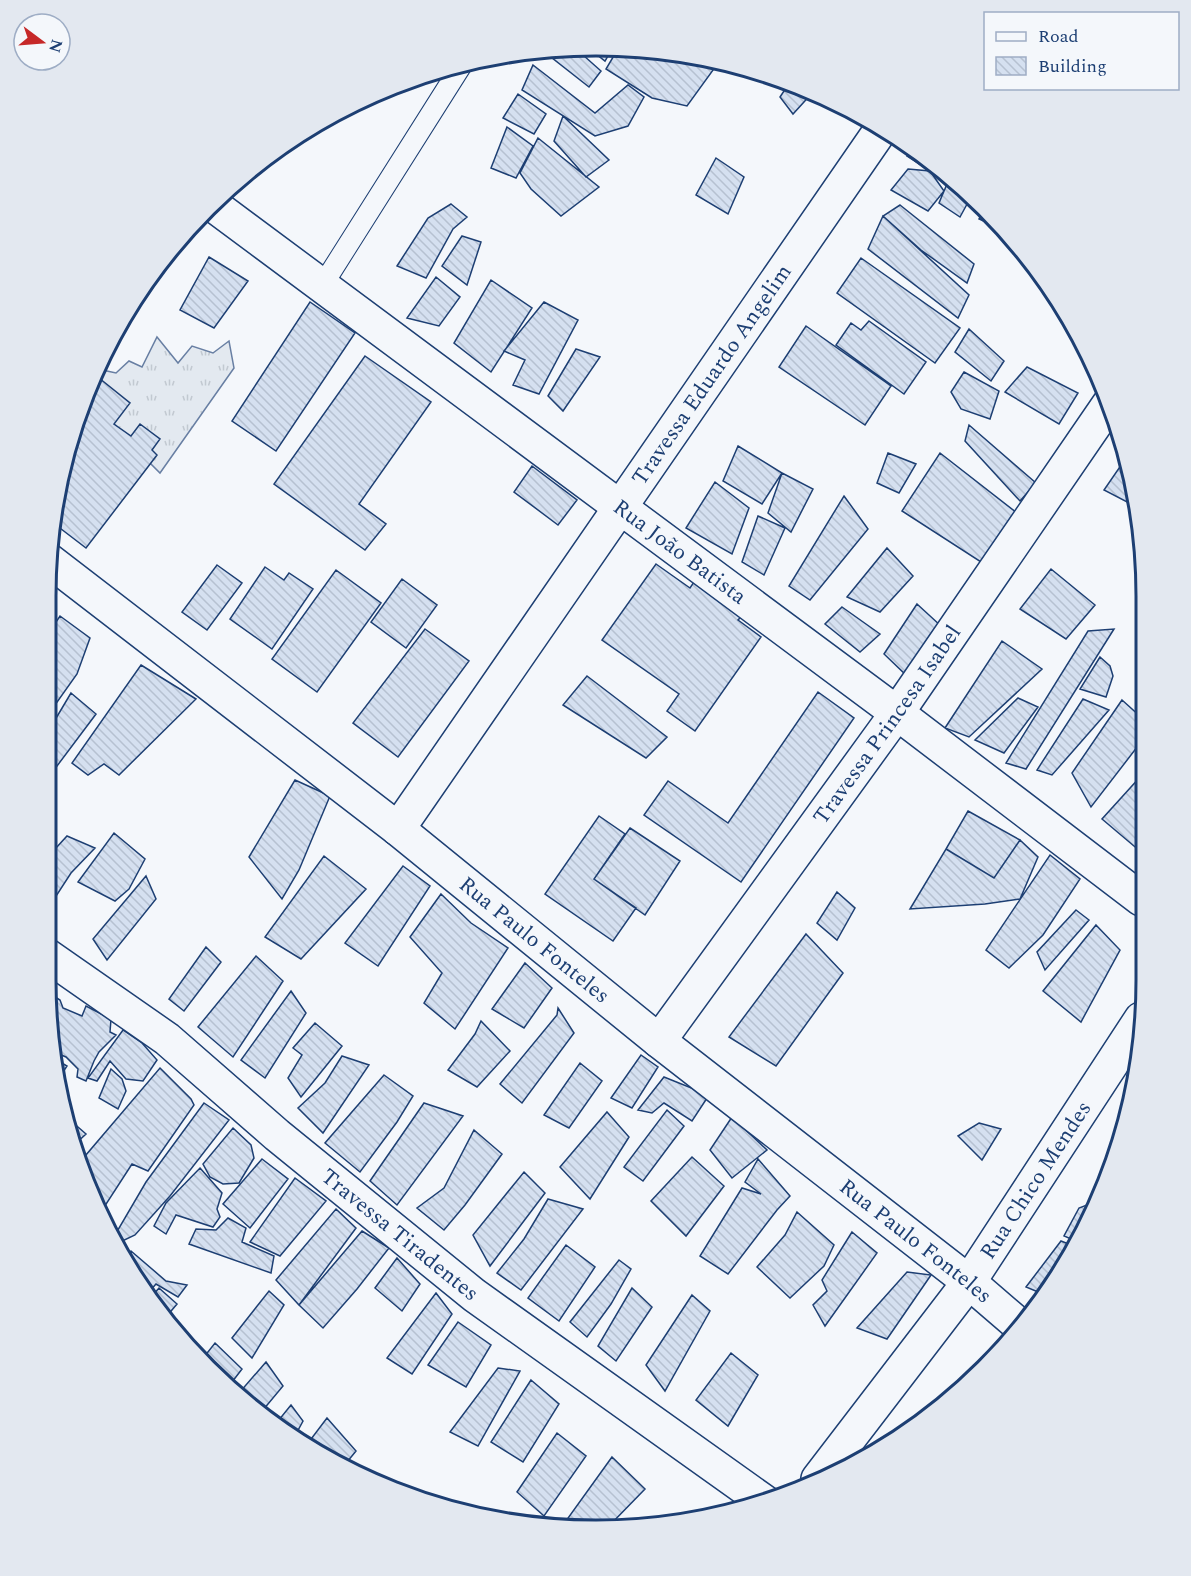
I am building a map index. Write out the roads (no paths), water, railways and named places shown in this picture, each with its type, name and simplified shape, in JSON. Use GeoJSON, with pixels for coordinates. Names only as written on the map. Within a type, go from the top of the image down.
{"type":"FeatureCollection","features":[{"type":"Feature","properties":{"kind":"street","name":"Travessa Eduardo Angelim"},"geometry":{"type":"LineString","coordinates":[[398,829],[877,135]]}},
{"type":"Feature","properties":{"kind":"street","name":"Rua João Batista"},"geometry":{"type":"LineString","coordinates":[[219,209],[897,713],[1136,895]]}},
{"type":"Feature","properties":{"kind":"street","name":"Travessa Princesa Isabel"},"geometry":{"type":"LineString","coordinates":[[659,1041],[897,713],[1103,412]]}},
{"type":"Feature","properties":{"kind":"street","name":"Rua Paulo Fonteles"},"geometry":{"type":"LineString","coordinates":[[57,566],[398,829],[659,1041],[969,1282],[1014,1321]]}},
{"type":"Feature","properties":{"kind":"street","name":"Travessa Tiradentes"},"geometry":{"type":"LineString","coordinates":[[56,966],[167,1040],[474,1296],[756,1496]]}},
{"type":"Feature","properties":{"kind":"street","name":"Rua Chico Mendes"},"geometry":{"type":"LineString","coordinates":[[826,1468],[969,1282],[1133,1032]]}},
{"type":"Feature","properties":{"kind":"lane"},"geometry":{"type":"LineString","coordinates":[[322,286],[456,74]]}}]}
